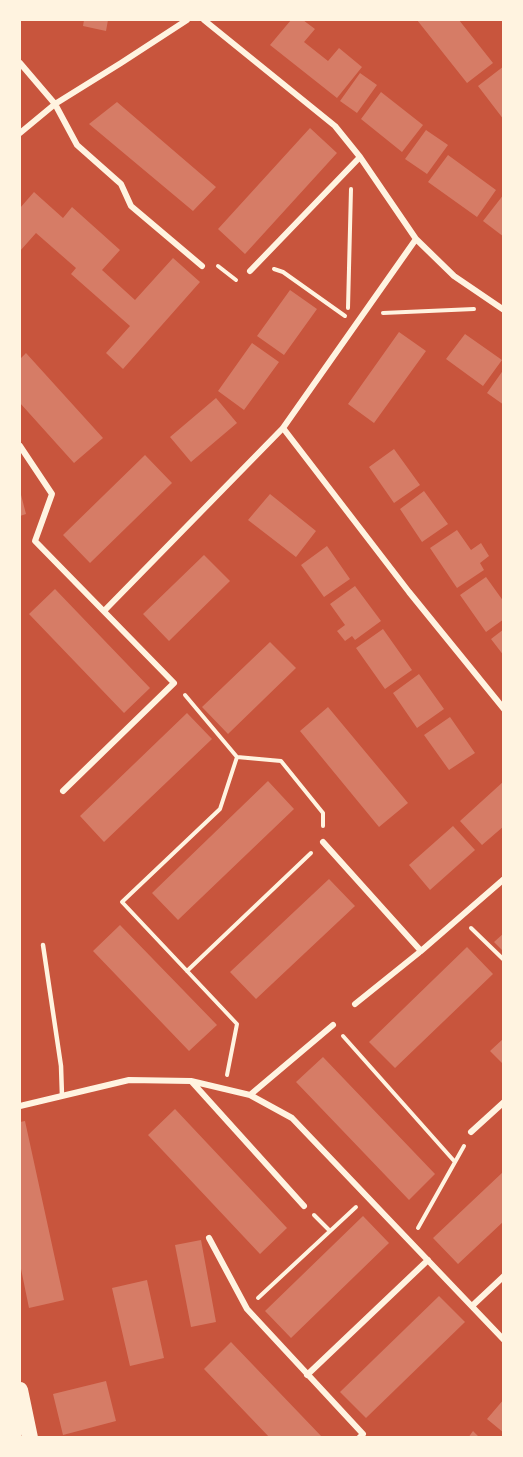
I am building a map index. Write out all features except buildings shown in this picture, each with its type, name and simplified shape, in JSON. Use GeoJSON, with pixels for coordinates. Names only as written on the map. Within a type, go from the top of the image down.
{"type":"FeatureCollection","features":[{"type":"Feature","properties":{"kind":"highway"},"geometry":{"type":"LineString","coordinates":[[20,1390],[30,1437]]}},
{"type":"Feature","properties":{"kind":"street"},"geometry":{"type":"LineString","coordinates":[[20,133],[55,104],[187,20]]}},
{"type":"Feature","properties":{"kind":"street"},"geometry":{"type":"LineString","coordinates":[[204,20],[334,126],[360,158],[416,239],[454,276],[501,309]]}},
{"type":"Feature","properties":{"kind":"street"},"geometry":{"type":"LineString","coordinates":[[20,63],[55,104],[77,145],[120,184],[131,206],[202,266]]}},
{"type":"Feature","properties":{"kind":"street"},"geometry":{"type":"LineString","coordinates":[[250,271],[360,158]]}},
{"type":"Feature","properties":{"kind":"street"},"geometry":{"type":"LineString","coordinates":[[104,611],[284,428],[416,239]]}},
{"type":"Feature","properties":{"kind":"street"},"geometry":{"type":"LineString","coordinates":[[284,428],[409,592],[504,709]]}},
{"type":"Feature","properties":{"kind":"street"},"geometry":{"type":"LineString","coordinates":[[20,446],[52,494],[36,541],[174,683],[63,791]]}},
{"type":"Feature","properties":{"kind":"street"},"geometry":{"type":"LineString","coordinates":[[323,842],[421,951]]}},
{"type":"Feature","properties":{"kind":"street"},"geometry":{"type":"LineString","coordinates":[[355,1004],[421,951],[504,879]]}},
{"type":"Feature","properties":{"kind":"street"},"geometry":{"type":"LineString","coordinates":[[250,1095],[333,1025]]}},
{"type":"Feature","properties":{"kind":"street"},"geometry":{"type":"LineString","coordinates":[[20,1106],[129,1080],[191,1081],[250,1095],[292,1118],[504,1340]]}},
{"type":"Feature","properties":{"kind":"street"},"geometry":{"type":"LineString","coordinates":[[191,1081],[304,1206]]}},
{"type":"Feature","properties":{"kind":"street"},"geometry":{"type":"LineString","coordinates":[[471,1132],[504,1102]]}},
{"type":"Feature","properties":{"kind":"street"},"geometry":{"type":"LineString","coordinates":[[209,1238],[247,1309],[363,1434],[359,1437]]}},
{"type":"Feature","properties":{"kind":"street"},"geometry":{"type":"LineString","coordinates":[[307,1375],[428,1260]]}},
{"type":"Feature","properties":{"kind":"street"},"geometry":{"type":"LineString","coordinates":[[472,1306],[504,1276]]}},
{"type":"Feature","properties":{"kind":"lane"},"geometry":{"type":"LineString","coordinates":[[44,945],[61,1066],[62,1096]]}},
{"type":"Feature","properties":{"kind":"path"},"geometry":{"type":"LineString","coordinates":[[271,268],[283,272],[348,319],[351,166]]}},
{"type":"Feature","properties":{"kind":"path"},"geometry":{"type":"LineString","coordinates":[[202,266],[212,262],[239,283]]}},
{"type":"Feature","properties":{"kind":"path"},"geometry":{"type":"LineString","coordinates":[[363,315],[501,309]]}},
{"type":"Feature","properties":{"kind":"path"},"geometry":{"type":"LineString","coordinates":[[174,683],[237,757],[281,761],[323,813],[323,842],[187,971]]}},
{"type":"Feature","properties":{"kind":"path"},"geometry":{"type":"LineString","coordinates":[[224,1089],[237,1024],[122,902],[220,809],[237,757]]}},
{"type":"Feature","properties":{"kind":"path"},"geometry":{"type":"LineString","coordinates":[[460,917],[504,960]]}},
{"type":"Feature","properties":{"kind":"path"},"geometry":{"type":"LineString","coordinates":[[333,1025],[455,1162]]}},
{"type":"Feature","properties":{"kind":"path"},"geometry":{"type":"LineString","coordinates":[[410,1241],[471,1132]]}},
{"type":"Feature","properties":{"kind":"path"},"geometry":{"type":"LineString","coordinates":[[247,1309],[367,1196]]}}]}
